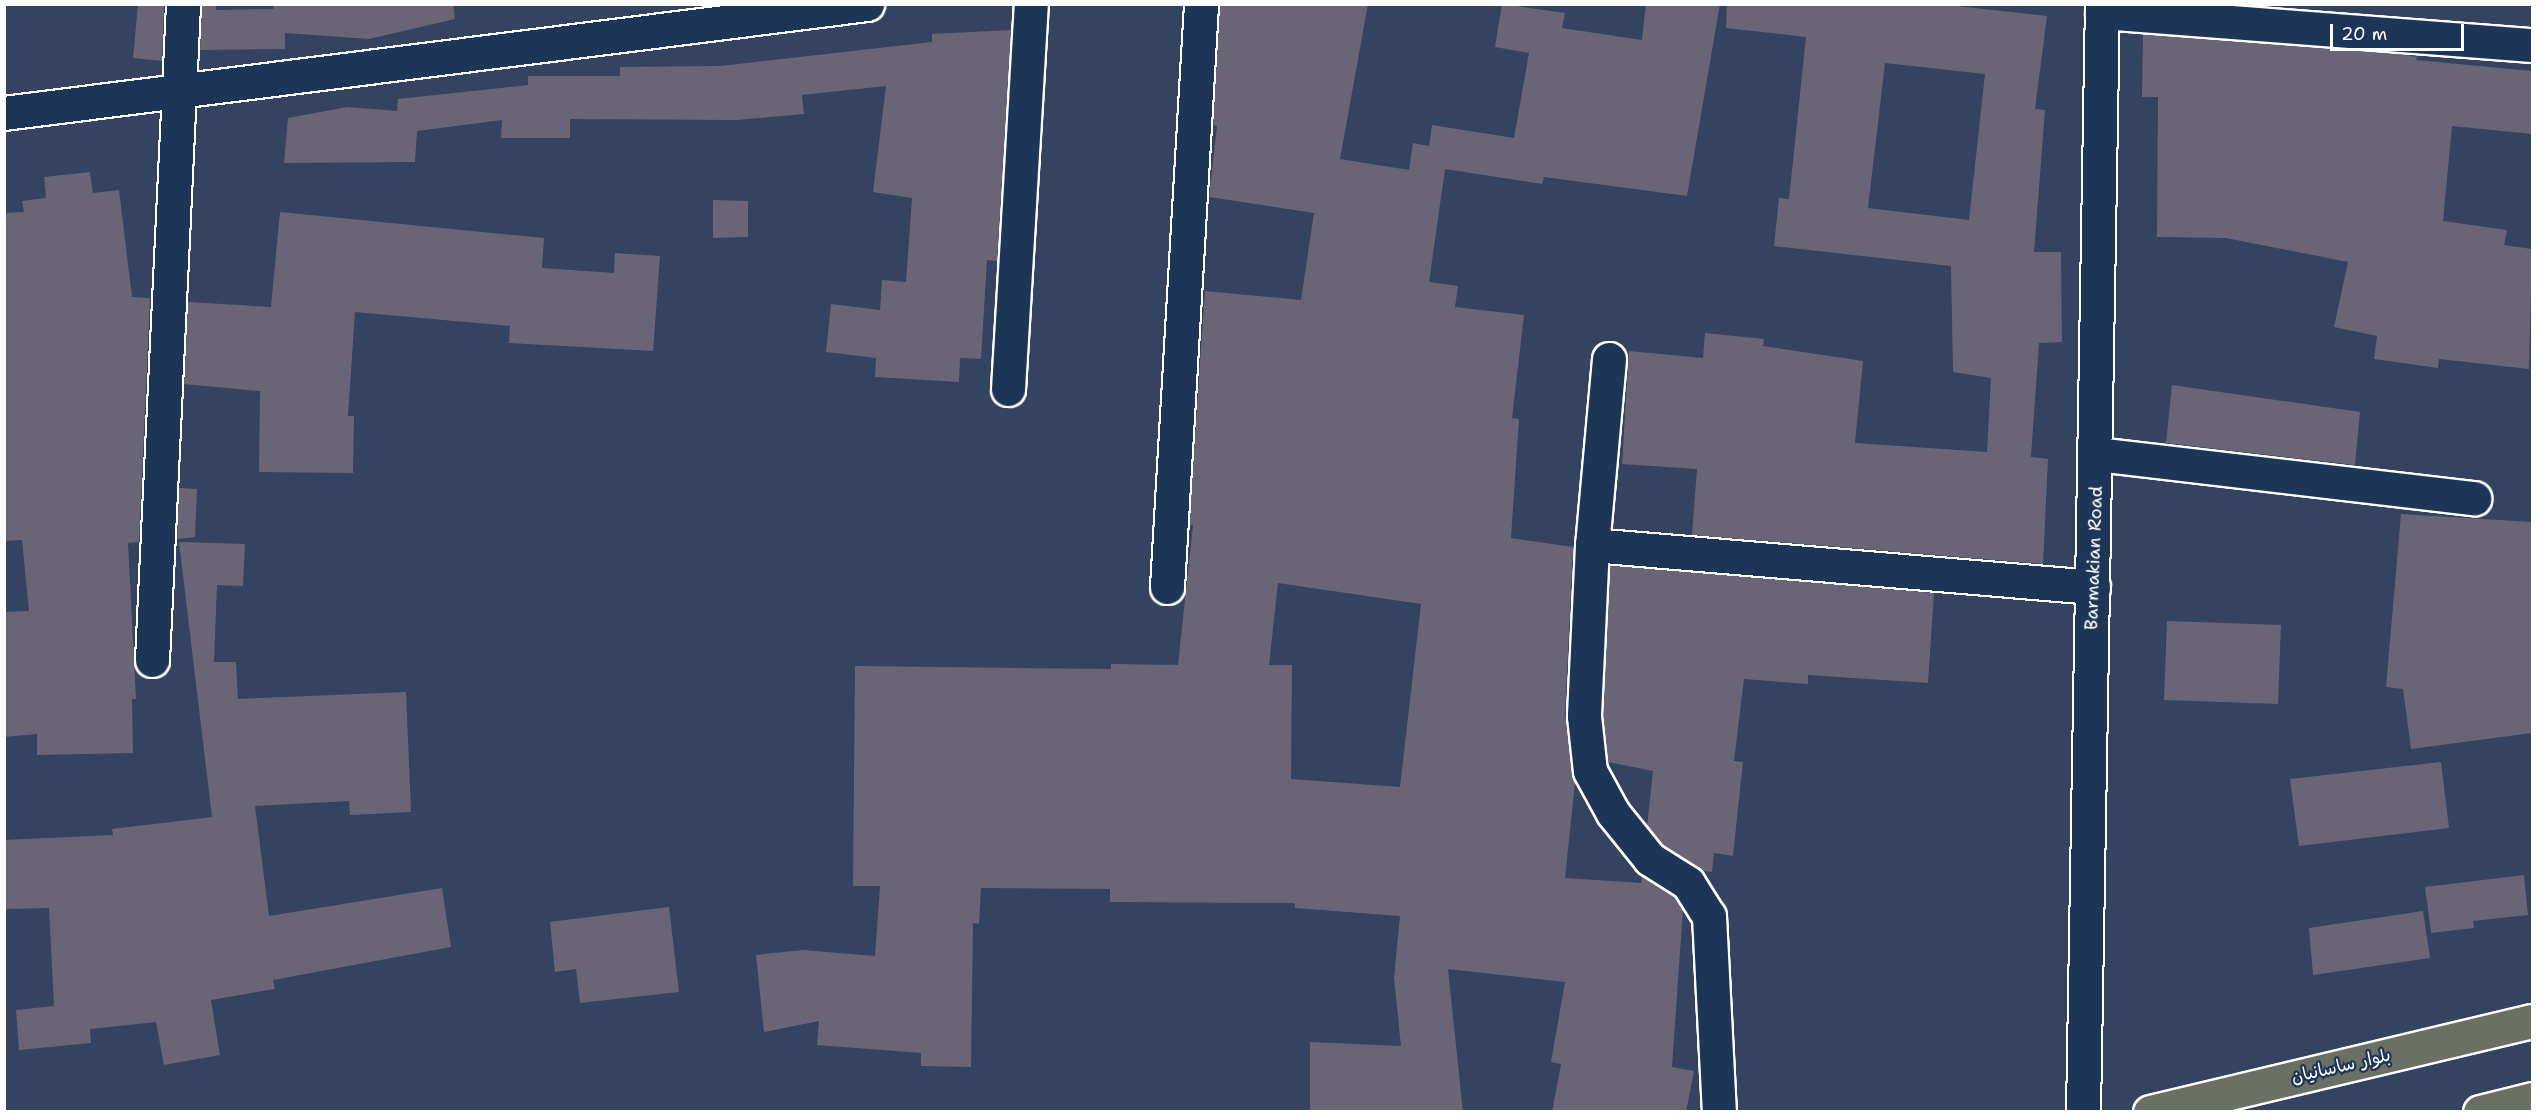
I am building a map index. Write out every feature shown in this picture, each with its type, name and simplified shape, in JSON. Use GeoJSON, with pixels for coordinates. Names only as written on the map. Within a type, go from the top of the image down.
{"type":"FeatureCollection","features":[{"type":"Feature","properties":{"kind":"highway","name":"بلوار ساسانیان"},"geometry":{"type":"LineString","coordinates":[[2150,1112],[2532,1022]]}},
{"type":"Feature","properties":{"kind":"highway"},"geometry":{"type":"LineString","coordinates":[[2480,1112],[2532,1100]]}},
{"type":"Feature","properties":{"kind":"street"},"geometry":{"type":"LineString","coordinates":[[152,660],[183,4]]}},
{"type":"Feature","properties":{"kind":"street"},"geometry":{"type":"LineString","coordinates":[[4,113],[177,93],[716,14],[867,4]]}},
{"type":"Feature","properties":{"kind":"street"},"geometry":{"type":"LineString","coordinates":[[1008,389],[1031,4]]}},
{"type":"Feature","properties":{"kind":"street"},"geometry":{"type":"LineString","coordinates":[[1167,587],[1202,4]]}},
{"type":"Feature","properties":{"kind":"street"},"geometry":{"type":"LineString","coordinates":[[2102,8],[2532,45]]}},
{"type":"Feature","properties":{"kind":"street","name":"Barmakian Road"},"geometry":{"type":"LineString","coordinates":[[2083,1112],[2092,587],[2097,454],[2102,8]]}},
{"type":"Feature","properties":{"kind":"street"},"geometry":{"type":"LineString","coordinates":[[1609,359],[1592,545],[1584,716],[1590,771],[1613,813],[1650,859],[1689,883],[1709,916],[1719,1112]]}},
{"type":"Feature","properties":{"kind":"street"},"geometry":{"type":"LineString","coordinates":[[2097,454],[2474,498]]}},
{"type":"Feature","properties":{"kind":"street"},"geometry":{"type":"LineString","coordinates":[[1592,545],[2092,587]]}},
{"type":"Feature","properties":{"kind":"building"},"geometry":{"type":"Polygon","coordinates":[[[138,4],[164,4],[162,61],[133,58],[138,4]]]}},
{"type":"Feature","properties":{"kind":"building"},"geometry":{"type":"Polygon","coordinates":[[[202,4],[216,4],[216,10],[273,9],[274,4],[453,4],[455,19],[369,39],[285,33],[285,49],[200,50],[202,4]]]}},
{"type":"Feature","properties":{"kind":"building"},"geometry":{"type":"Polygon","coordinates":[[[1220,4],[1368,4],[1340,159],[1409,170],[1413,143],[1429,146],[1432,125],[1514,138],[1529,53],[1495,47],[1502,4],[1565,13],[1562,28],[1642,40],[1646,4],[1720,4],[1687,196],[1544,177],[1542,184],[1445,169],[1429,282],[1458,286],[1455,307],[1524,315],[1512,418],[1519,419],[1511,538],[1573,547],[1565,715],[1575,783],[1565,878],[1641,883],[1642,876],[1674,897],[1683,909],[1672,1067],[1694,1071],[1686,1112],[1552,1112],[1561,1064],[1551,1062],[1565,982],[1448,969],[1463,1112],[1310,1112],[1310,1042],[1401,1046],[1394,978],[1400,916],[1295,908],[1295,903],[1110,902],[1110,889],[981,888],[979,924],[973,923],[971,1067],[921,1066],[921,1053],[817,1045],[819,1021],[764,1032],[756,955],[803,950],[875,956],[880,886],[853,886],[855,666],[1111,669],[1111,664],[1178,665],[1193,525],[1189,525],[1205,291],[1301,300],[1314,213],[1209,197],[1217,126],[1213,125],[1220,4]],[[1278,583],[1269,665],[1292,665],[1291,779],[1400,787],[1421,604],[1278,583]]]}},
{"type":"Feature","properties":{"kind":"building"},"geometry":{"type":"Polygon","coordinates":[[[1727,4],[1938,4],[2047,16],[2035,109],[2045,110],[2034,252],[2061,252],[2062,342],[2039,343],[2031,457],[2048,459],[2043,564],[1692,535],[1697,469],[1622,464],[1629,351],[1703,358],[1705,333],[1764,339],[1763,346],[1863,361],[1855,443],[1987,452],[1991,378],[1953,372],[1951,266],[1774,246],[1779,198],[1789,199],[1806,37],[1726,28],[1727,4]],[[1885,63],[1868,208],[1969,220],[1985,74],[1885,63]]]}},
{"type":"Feature","properties":{"kind":"building"},"geometry":{"type":"Polygon","coordinates":[[[1011,30],[997,261],[987,260],[981,359],[960,358],[959,382],[875,377],[876,358],[826,352],[831,304],[880,310],[882,280],[906,282],[912,198],[873,192],[886,86],[802,95],[804,114],[737,120],[570,119],[570,138],[501,138],[502,120],[417,131],[415,162],[284,163],[288,118],[347,107],[397,111],[398,99],[528,85],[528,76],[620,76],[620,67],[721,66],[932,42],[932,34],[1011,30]]]}},
{"type":"Feature","properties":{"kind":"building"},"geometry":{"type":"Polygon","coordinates":[[[2143,34],[2396,53],[2417,57],[2416,60],[2532,71],[2532,134],[2452,126],[2443,221],[2507,230],[2504,245],[2532,249],[2529,369],[2439,359],[2438,368],[2374,359],[2377,336],[2334,327],[2348,262],[2226,238],[2157,237],[2158,97],[2142,97],[2143,34]]]}},
{"type":"Feature","properties":{"kind":"building"},"geometry":{"type":"Polygon","coordinates":[[[90,172],[93,193],[119,190],[132,297],[150,298],[139,542],[128,543],[136,699],[132,699],[133,753],[37,755],[37,734],[4,737],[4,612],[29,611],[22,540],[4,541],[4,213],[24,212],[22,201],[46,198],[44,177],[90,172]]]}},
{"type":"Feature","properties":{"kind":"building"},"geometry":{"type":"Polygon","coordinates":[[[713,200],[748,201],[748,237],[713,238],[713,200]]]}},
{"type":"Feature","properties":{"kind":"building"},"geometry":{"type":"Polygon","coordinates":[[[280,212],[544,238],[542,268],[614,273],[615,253],[660,256],[653,351],[509,343],[510,326],[355,312],[348,416],[354,416],[353,473],[259,472],[260,391],[184,384],[188,302],[271,307],[280,212]]]}},
{"type":"Feature","properties":{"kind":"building"},"geometry":{"type":"Polygon","coordinates":[[[2172,385],[2360,412],[2355,465],[2166,443],[2172,385]]]}},
{"type":"Feature","properties":{"kind":"building"},"geometry":{"type":"Polygon","coordinates":[[[179,488],[197,489],[195,537],[177,539],[179,488]]]}},
{"type":"Feature","properties":{"kind":"building"},"geometry":{"type":"Polygon","coordinates":[[[2401,514],[2532,522],[2532,733],[2411,749],[2403,689],[2386,687],[2401,514]]]}},
{"type":"Feature","properties":{"kind":"building"},"geometry":{"type":"Polygon","coordinates":[[[179,542],[245,544],[243,586],[217,585],[214,662],[236,662],[238,699],[406,692],[411,812],[350,815],[349,801],[255,806],[269,916],[442,888],[451,947],[273,980],[275,989],[211,1000],[220,1055],[164,1065],[156,1022],[90,1029],[91,1043],[19,1050],[16,1010],[54,1006],[49,908],[4,909],[4,840],[113,835],[112,829],[212,817],[179,542]]]}},
{"type":"Feature","properties":{"kind":"building"},"geometry":{"type":"Polygon","coordinates":[[[1610,565],[1934,593],[1928,683],[1808,675],[1808,684],[1744,679],[1734,761],[1743,762],[1733,856],[1714,853],[1712,872],[1702,871],[1663,845],[1647,826],[1653,771],[1608,762],[1603,715],[1610,565]]]}},
{"type":"Feature","properties":{"kind":"building"},"geometry":{"type":"Polygon","coordinates":[[[2167,621],[2281,625],[2278,704],[2164,700],[2167,621]]]}},
{"type":"Feature","properties":{"kind":"building"},"geometry":{"type":"Polygon","coordinates":[[[2441,762],[2449,828],[2299,846],[2290,779],[2441,762]]]}},
{"type":"Feature","properties":{"kind":"building"},"geometry":{"type":"Polygon","coordinates":[[[2524,875],[2528,915],[2473,921],[2474,928],[2431,933],[2425,887],[2524,875]]]}},
{"type":"Feature","properties":{"kind":"building"},"geometry":{"type":"Polygon","coordinates":[[[669,907],[679,992],[580,1003],[576,969],[555,972],[550,922],[669,907]]]}},
{"type":"Feature","properties":{"kind":"building"},"geometry":{"type":"Polygon","coordinates":[[[2423,911],[2430,958],[2313,975],[2309,928],[2423,911]]]}}]}
